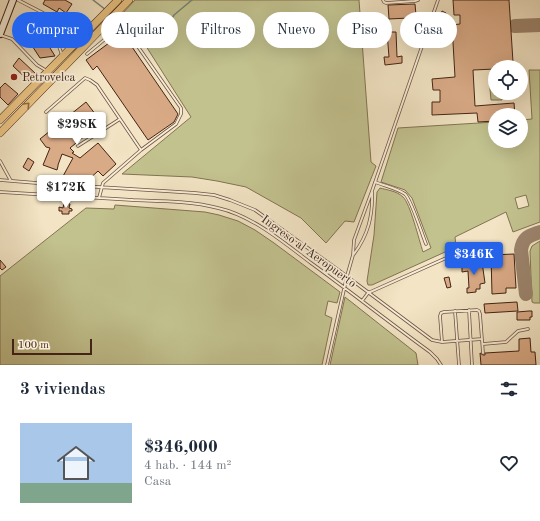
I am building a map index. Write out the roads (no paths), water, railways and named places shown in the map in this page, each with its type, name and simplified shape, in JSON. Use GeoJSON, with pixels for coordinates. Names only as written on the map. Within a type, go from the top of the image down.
{"type":"FeatureCollection","features":[{"type":"Feature","properties":{"kind":"main road"},"geometry":{"type":"LineString","coordinates":[[0,34],[13,0]]}},
{"type":"Feature","properties":{"kind":"main road"},"geometry":{"type":"LineString","coordinates":[[0,120],[118,0]]}},
{"type":"Feature","properties":{"kind":"main road"},"geometry":{"type":"LineString","coordinates":[[0,133],[128,1]]}},
{"type":"Feature","properties":{"kind":"lane"},"geometry":{"type":"LineString","coordinates":[[18,0],[41,12]]}},
{"type":"Feature","properties":{"kind":"lane"},"geometry":{"type":"LineString","coordinates":[[383,0],[386,2],[418,0]]}},
{"type":"Feature","properties":{"kind":"lane"},"geometry":{"type":"LineString","coordinates":[[327,365],[344,287],[353,255],[354,240],[438,0]]}},
{"type":"Feature","properties":{"kind":"lane"},"geometry":{"type":"LineString","coordinates":[[0,34],[12,40],[37,65],[48,72]]}},
{"type":"Feature","properties":{"kind":"lane"},"geometry":{"type":"LineString","coordinates":[[87,54],[110,35],[118,35],[134,41],[181,108],[181,114],[176,124],[141,150],[102,183],[99,198]]}},
{"type":"Feature","properties":{"kind":"lane"},"geometry":{"type":"LineString","coordinates":[[59,48],[62,56]]}},
{"type":"Feature","properties":{"kind":"lane"},"geometry":{"type":"LineString","coordinates":[[46,112],[85,78],[90,80],[97,84],[141,150]]}},
{"type":"Feature","properties":{"kind":"lane"},"geometry":{"type":"LineString","coordinates":[[78,146],[120,119]]}},
{"type":"Feature","properties":{"kind":"lane"},"geometry":{"type":"LineString","coordinates":[[0,162],[11,181]]}},
{"type":"Feature","properties":{"kind":"lane","name":"Ingreso al Aeropuerto"},"geometry":{"type":"LineString","coordinates":[[0,180],[164,190],[214,195],[230,200],[255,210],[347,276],[432,340],[442,342]]}},
{"type":"Feature","properties":{"kind":"lane"},"geometry":{"type":"LineString","coordinates":[[375,182],[398,190],[406,195],[411,204],[426,244]]}},
{"type":"Feature","properties":{"kind":"lane"},"geometry":{"type":"LineString","coordinates":[[353,255],[362,242],[372,214],[372,191]]}},
{"type":"Feature","properties":{"kind":"lane","name":"Ingreso al Aeropuerto"},"geometry":{"type":"LineString","coordinates":[[0,192],[163,201],[218,208],[250,221],[269,232],[430,352],[441,365]]}},
{"type":"Feature","properties":{"kind":"lane"},"geometry":{"type":"LineString","coordinates":[[362,301],[368,293],[464,250]]}},
{"type":"Feature","properties":{"kind":"lane"},"geometry":{"type":"LineString","coordinates":[[482,339],[442,342],[441,313],[476,309],[479,310],[482,339],[483,353]]}},
{"type":"Feature","properties":{"kind":"lane"},"geometry":{"type":"LineString","coordinates":[[468,310],[472,365]]}},
{"type":"Feature","properties":{"kind":"lane"},"geometry":{"type":"LineString","coordinates":[[456,311],[459,365]]}},
{"type":"Feature","properties":{"kind":"lane"},"geometry":{"type":"LineString","coordinates":[[482,344],[506,342],[518,331],[528,329]]}},
{"type":"Feature","properties":{"kind":"waterway"},"geometry":{"type":"LineString","coordinates":[[93,0],[106,10]]}},
{"type":"Feature","properties":{"kind":"waterway"},"geometry":{"type":"LineString","coordinates":[[178,12],[192,0]]}},
{"type":"Feature","properties":{"kind":"place","name":"Petrovelca"},"geometry":{"type":"Point","coordinates":[14,77]}}]}
